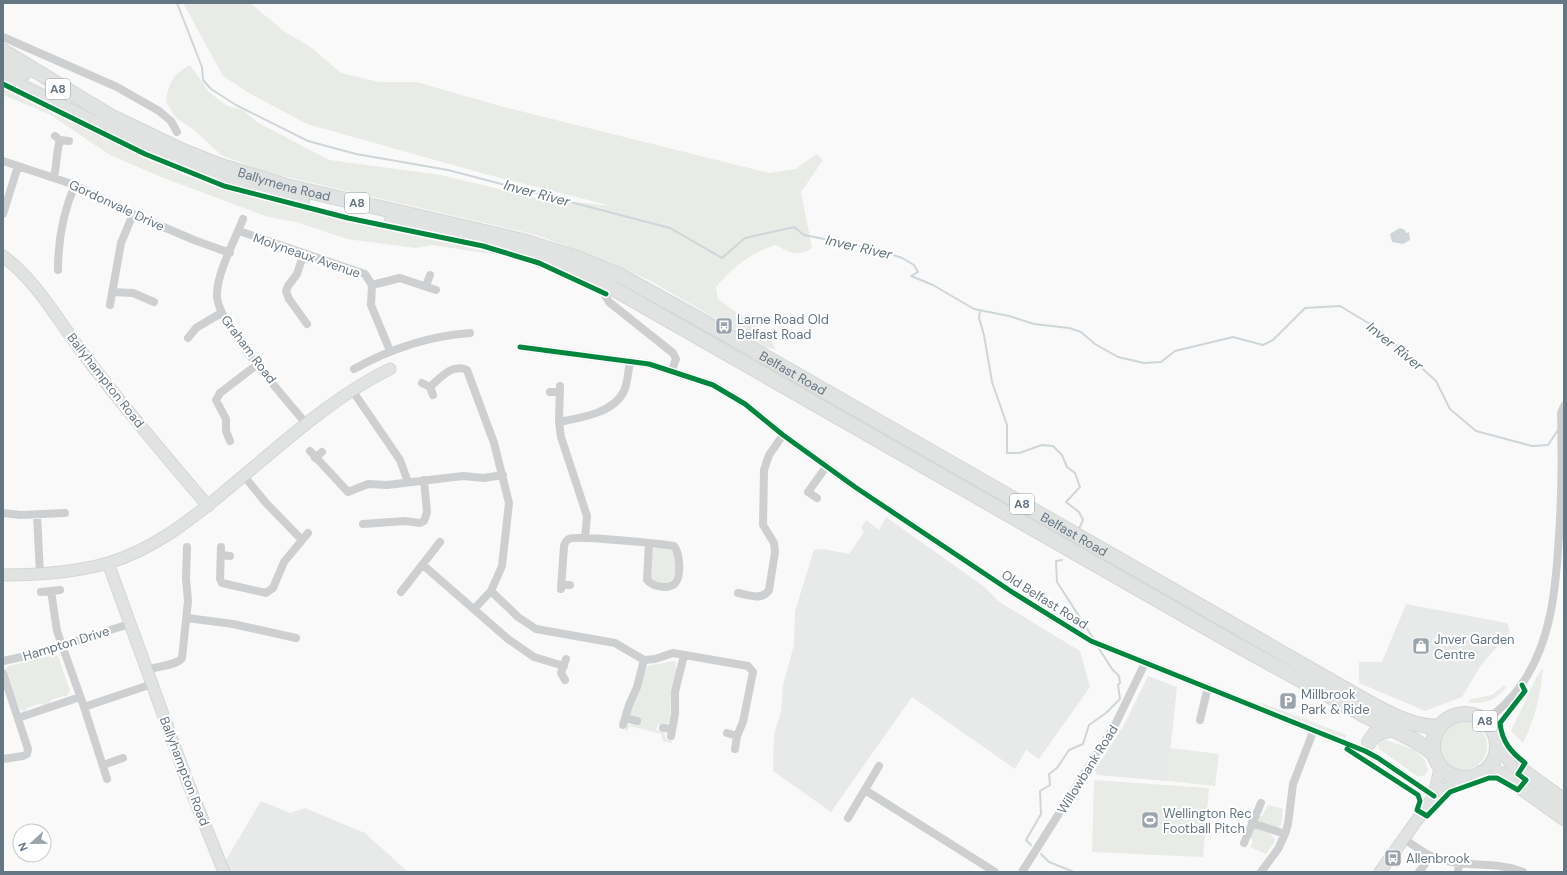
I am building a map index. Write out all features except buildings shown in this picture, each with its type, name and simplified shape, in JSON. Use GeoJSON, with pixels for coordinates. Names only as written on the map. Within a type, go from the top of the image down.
{"type":"FeatureCollection","features":[{"type":"Feature","properties":{"kind":"highway","name":"Ballymena Road"},"geometry":{"type":"LineString","coordinates":[[3,51],[112,117],[183,151],[258,178],[320,195],[486,231],[527,242],[577,258],[608,271]]}},
{"type":"Feature","properties":{"kind":"highway","name":"A8"},"geometry":{"type":"LineString","coordinates":[[3,64],[112,117]]}},
{"type":"Feature","properties":{"kind":"highway","name":"Ballymena Road"},"geometry":{"type":"LineString","coordinates":[[3,78],[98,125],[183,164],[282,196],[496,245],[544,259],[609,286]]}},
{"type":"Feature","properties":{"kind":"highway","name":"Belfast Road"},"geometry":{"type":"LineString","coordinates":[[608,271],[662,298],[1350,692],[1404,718],[1426,726],[1439,726]]}},
{"type":"Feature","properties":{"kind":"highway","name":"Belfast Road"},"geometry":{"type":"LineString","coordinates":[[609,286],[1237,645],[1414,740],[1433,753]]}},
{"type":"Feature","properties":{"kind":"highway","name":"A8"},"geometry":{"type":"LineString","coordinates":[[1439,726],[1448,718],[1464,713],[1476,715],[1486,721],[1512,763],[1564,801]]}},
{"type":"Feature","properties":{"kind":"highway"},"geometry":{"type":"LineString","coordinates":[[1439,726],[1435,734],[1433,753],[1440,768],[1448,774],[1464,777],[1481,773],[1496,772],[1505,776],[1564,818]]}},
{"type":"Feature","properties":{"kind":"highway"},"geometry":{"type":"LineString","coordinates":[[1367,747],[1374,734],[1391,729]]}},
{"type":"Feature","properties":{"kind":"highway","name":"A8"},"geometry":{"type":"LineString","coordinates":[[1481,773],[1494,760],[1497,741]]}},
{"type":"Feature","properties":{"kind":"street"},"geometry":{"type":"LineString","coordinates":[[3,37],[117,87],[159,111],[171,121],[177,132]]}},
{"type":"Feature","properties":{"kind":"street"},"geometry":{"type":"LineString","coordinates":[[54,177],[58,138],[69,141]]}},
{"type":"Feature","properties":{"kind":"street","name":"Gordonvale Drive"},"geometry":{"type":"LineString","coordinates":[[3,161],[75,185],[133,214],[194,240],[230,253]]}},
{"type":"Feature","properties":{"kind":"street"},"geometry":{"type":"LineString","coordinates":[[3,214],[18,166]]}},
{"type":"Feature","properties":{"kind":"street"},"geometry":{"type":"LineString","coordinates":[[58,270],[58,257],[65,208],[75,185]]}},
{"type":"Feature","properties":{"kind":"street"},"geometry":{"type":"LineString","coordinates":[[110,305],[123,237],[133,214]]}},
{"type":"Feature","properties":{"kind":"street","name":"Graham Road"},"geometry":{"type":"LineString","coordinates":[[243,219],[217,287],[217,299],[222,313],[235,334],[307,425]]}},
{"type":"Feature","properties":{"kind":"street","name":"Molyneaux Avenue"},"geometry":{"type":"LineString","coordinates":[[239,231],[362,273],[367,277],[372,285],[370,303],[390,351]]}},
{"type":"Feature","properties":{"kind":"street"},"geometry":{"type":"LineString","coordinates":[[304,253],[297,274],[286,291],[288,299],[307,324]]}},
{"type":"Feature","properties":{"kind":"street","name":"Ballyhampton Road"},"geometry":{"type":"LineString","coordinates":[[3,256],[19,269],[35,287],[88,360],[208,506]]}},
{"type":"Feature","properties":{"kind":"street"},"geometry":{"type":"LineString","coordinates":[[426,286],[430,275]]}},
{"type":"Feature","properties":{"kind":"street","name":"Molyneaux Avenue"},"geometry":{"type":"LineString","coordinates":[[372,285],[398,278],[436,290]]}},
{"type":"Feature","properties":{"kind":"street"},"geometry":{"type":"LineString","coordinates":[[609,286],[605,295],[609,302],[673,353],[676,359],[672,370]]}},
{"type":"Feature","properties":{"kind":"street"},"geometry":{"type":"LineString","coordinates":[[112,292],[133,293],[154,302]]}},
{"type":"Feature","properties":{"kind":"street"},"geometry":{"type":"LineString","coordinates":[[188,338],[196,328],[222,313]]}},
{"type":"Feature","properties":{"kind":"street"},"geometry":{"type":"LineString","coordinates":[[354,369],[390,351],[421,341],[465,331]]}},
{"type":"Feature","properties":{"kind":"street","name":"Old Belfast Road"},"geometry":{"type":"LineString","coordinates":[[520,347],[630,361],[672,370],[713,385],[739,400],[826,467],[1012,592],[1091,641],[1208,687],[1313,732],[1367,747],[1378,758],[1434,796]]}},
{"type":"Feature","properties":{"kind":"street"},"geometry":{"type":"LineString","coordinates":[[559,422],[592,415],[615,402],[624,390],[630,361]]}},
{"type":"Feature","properties":{"kind":"street"},"geometry":{"type":"LineString","coordinates":[[230,441],[226,431],[226,419],[216,400],[220,393],[258,364]]}},
{"type":"Feature","properties":{"kind":"street"},"geometry":{"type":"LineString","coordinates":[[422,383],[432,391],[446,373],[457,368],[467,370],[494,443],[509,503],[502,566],[491,591],[474,609]]}},
{"type":"Feature","properties":{"kind":"street"},"geometry":{"type":"LineString","coordinates":[[3,575],[40,575],[75,571],[108,563],[157,542],[208,506],[352,390],[390,369]]}},
{"type":"Feature","properties":{"kind":"street"},"geometry":{"type":"LineString","coordinates":[[550,392],[560,389],[559,422],[561,437],[587,516],[585,538]]}},
{"type":"Feature","properties":{"kind":"street"},"geometry":{"type":"LineString","coordinates":[[352,390],[400,460],[408,482]]}},
{"type":"Feature","properties":{"kind":"street"},"geometry":{"type":"LineString","coordinates":[[1486,721],[1510,699],[1526,677],[1537,657],[1551,616],[1555,598],[1562,487],[1562,410]]}},
{"type":"Feature","properties":{"kind":"street"},"geometry":{"type":"LineString","coordinates":[[738,593],[760,597],[766,595],[769,590],[776,552],[774,543],[763,525],[764,470],[769,455],[783,435]]}},
{"type":"Feature","properties":{"kind":"street"},"geometry":{"type":"LineString","coordinates":[[310,451],[319,455],[348,492],[368,484],[387,485],[463,476],[490,478],[502,475]]}},
{"type":"Feature","properties":{"kind":"street"},"geometry":{"type":"LineString","coordinates":[[817,498],[808,492],[826,467]]}},
{"type":"Feature","properties":{"kind":"street"},"geometry":{"type":"LineString","coordinates":[[244,476],[266,503],[302,540]]}},
{"type":"Feature","properties":{"kind":"street"},"geometry":{"type":"LineString","coordinates":[[363,524],[405,521],[420,523],[424,521],[428,512],[424,480]]}},
{"type":"Feature","properties":{"kind":"street"},"geometry":{"type":"LineString","coordinates":[[3,513],[37,515],[66,513]]}},
{"type":"Feature","properties":{"kind":"street"},"geometry":{"type":"LineString","coordinates":[[37,515],[40,575]]}},
{"type":"Feature","properties":{"kind":"street"},"geometry":{"type":"LineString","coordinates":[[221,547],[220,578],[223,584],[266,593],[273,588],[282,565],[308,533]]}},
{"type":"Feature","properties":{"kind":"street"},"geometry":{"type":"LineString","coordinates":[[570,585],[561,587],[566,542],[571,538],[585,538],[649,543],[674,546],[680,555],[677,581],[674,584],[665,587],[655,585],[647,580],[649,543]]}},
{"type":"Feature","properties":{"kind":"street"},"geometry":{"type":"LineString","coordinates":[[401,592],[440,542]]}},
{"type":"Feature","properties":{"kind":"street"},"geometry":{"type":"LineString","coordinates":[[147,670],[164,664],[176,664],[182,658],[188,601],[186,579],[187,547]]}},
{"type":"Feature","properties":{"kind":"street"},"geometry":{"type":"LineString","coordinates":[[221,556],[230,556]]}},
{"type":"Feature","properties":{"kind":"street","name":"Ballyhampton Road"},"geometry":{"type":"LineString","coordinates":[[108,563],[129,624],[224,872]]}},
{"type":"Feature","properties":{"kind":"street"},"geometry":{"type":"LineString","coordinates":[[423,565],[508,640],[534,658],[565,662],[562,673],[565,680]]}},
{"type":"Feature","properties":{"kind":"street"},"geometry":{"type":"LineString","coordinates":[[41,592],[60,590]]}},
{"type":"Feature","properties":{"kind":"street"},"geometry":{"type":"LineString","coordinates":[[51,591],[55,623],[107,779]]}},
{"type":"Feature","properties":{"kind":"street"},"geometry":{"type":"LineString","coordinates":[[491,591],[518,617],[536,629],[615,644],[644,660],[655,659],[674,653],[748,666],[753,672],[743,722],[737,736],[734,750]]}},
{"type":"Feature","properties":{"kind":"street"},"geometry":{"type":"LineString","coordinates":[[187,618],[233,624],[296,638]]}},
{"type":"Feature","properties":{"kind":"street","name":"Hampton Drive"},"geometry":{"type":"LineString","coordinates":[[3,661],[40,653],[129,624]]}},
{"type":"Feature","properties":{"kind":"street"},"geometry":{"type":"LineString","coordinates":[[663,728],[672,733],[675,714],[675,692],[684,655]]}},
{"type":"Feature","properties":{"kind":"street"},"geometry":{"type":"LineString","coordinates":[[636,721],[624,722],[638,688],[644,660]]}},
{"type":"Feature","properties":{"kind":"street","name":"Willowbank Road"},"geometry":{"type":"LineString","coordinates":[[1022,872],[1106,739],[1133,690],[1145,663]]}},
{"type":"Feature","properties":{"kind":"street"},"geometry":{"type":"LineString","coordinates":[[3,674],[28,749],[27,754],[23,756],[3,759]]}},
{"type":"Feature","properties":{"kind":"street"},"geometry":{"type":"LineString","coordinates":[[84,707],[152,684]]}},
{"type":"Feature","properties":{"kind":"street"},"geometry":{"type":"LineString","coordinates":[[1200,720],[1208,687]]}},
{"type":"Feature","properties":{"kind":"street"},"geometry":{"type":"LineString","coordinates":[[18,718],[80,697]]}},
{"type":"Feature","properties":{"kind":"street"},"geometry":{"type":"LineString","coordinates":[[1261,872],[1278,849],[1285,834],[1288,824],[1293,784],[1313,732]]}},
{"type":"Feature","properties":{"kind":"street"},"geometry":{"type":"LineString","coordinates":[[727,733],[737,736]]}},
{"type":"Feature","properties":{"kind":"street"},"geometry":{"type":"LineString","coordinates":[[103,765],[123,758]]}},
{"type":"Feature","properties":{"kind":"street"},"geometry":{"type":"LineString","coordinates":[[848,818],[879,766]]}},
{"type":"Feature","properties":{"kind":"street"},"geometry":{"type":"LineString","coordinates":[[1434,796],[1440,768]]}},
{"type":"Feature","properties":{"kind":"street"},"geometry":{"type":"LineString","coordinates":[[1380,872],[1434,796],[1464,777]]}},
{"type":"Feature","properties":{"kind":"street"},"geometry":{"type":"LineString","coordinates":[[865,790],[995,872]]}},
{"type":"Feature","properties":{"kind":"street"},"geometry":{"type":"LineString","coordinates":[[1244,843],[1261,802]]}},
{"type":"Feature","properties":{"kind":"street"},"geometry":{"type":"LineString","coordinates":[[1252,823],[1285,834]]}},
{"type":"Feature","properties":{"kind":"street"},"geometry":{"type":"LineString","coordinates":[[1404,839],[1431,856],[1459,868],[1495,866],[1520,871]]}},
{"type":"Feature","properties":{"kind":"street"},"geometry":{"type":"LineString","coordinates":[[1420,872],[1431,856]]}},
{"type":"Feature","properties":{"kind":"shaded area"},"geometry":{"type":"Polygon","coordinates":[[[183,3],[250,3],[285,32],[312,48],[341,73],[379,82],[416,82],[500,106],[769,173],[796,169],[816,154],[823,160],[801,192],[812,248],[802,253],[794,253],[775,245],[749,257],[730,272],[716,287],[718,299],[770,336],[775,349],[765,347],[649,280],[611,263],[537,235],[266,172],[221,155],[193,129],[176,118],[166,102],[168,89],[172,80],[179,72],[190,65],[209,92],[227,106],[243,110],[257,122],[329,160],[441,175],[536,198],[612,206],[485,174],[307,124],[249,93],[223,76],[183,3]]]}},
{"type":"Feature","properties":{"kind":"shaded area"},"geometry":{"type":"Polygon","coordinates":[[[3,68],[59,95],[176,155],[3,72],[3,68]]]}},
{"type":"Feature","properties":{"kind":"shaded area"},"geometry":{"type":"Polygon","coordinates":[[[3,89],[146,158],[187,176],[261,199],[505,256],[432,245],[416,248],[347,239],[296,222],[268,217],[161,177],[110,155],[49,114],[3,95],[3,89]]]}},
{"type":"Feature","properties":{"kind":"shaded area"},"geometry":{"type":"Polygon","coordinates":[[[1400,228],[1405,230],[1406,233],[1409,232],[1410,240],[1403,244],[1392,242],[1390,234],[1400,228]]]}},
{"type":"Feature","properties":{"kind":"shaded area"},"geometry":{"type":"Polygon","coordinates":[[[608,276],[636,289],[872,425],[870,427],[607,280],[608,276]]]}},
{"type":"Feature","properties":{"kind":"shaded area"},"geometry":{"type":"Polygon","coordinates":[[[877,428],[1136,574],[1137,578],[1135,580],[876,431],[877,428]]]}},
{"type":"Feature","properties":{"kind":"shaded area"},"geometry":{"type":"Polygon","coordinates":[[[886,517],[986,588],[998,601],[1080,651],[1090,687],[1039,759],[1026,750],[1015,769],[912,697],[831,812],[773,771],[774,734],[781,711],[783,685],[794,645],[795,611],[814,550],[824,549],[849,554],[864,532],[861,528],[866,520],[879,530],[886,517]]]}},
{"type":"Feature","properties":{"kind":"shaded area"},"geometry":{"type":"Polygon","coordinates":[[[657,547],[672,549],[675,557],[676,566],[674,575],[670,582],[663,584],[650,579],[652,550],[657,547]]]}},
{"type":"Feature","properties":{"kind":"shaded area"},"geometry":{"type":"Polygon","coordinates":[[[1142,580],[1237,633],[1237,636],[1235,637],[1141,585],[1142,580]]]}},
{"type":"Feature","properties":{"kind":"shaded area"},"geometry":{"type":"Polygon","coordinates":[[[1406,604],[1507,623],[1510,632],[1482,664],[1462,697],[1425,711],[1359,683],[1359,662],[1382,662],[1406,604]]]}},
{"type":"Feature","properties":{"kind":"shaded area"},"geometry":{"type":"Polygon","coordinates":[[[54,655],[58,656],[70,691],[66,697],[64,696],[51,700],[50,703],[44,705],[39,704],[27,708],[24,712],[19,708],[6,669],[9,666],[54,655]]]}},
{"type":"Feature","properties":{"kind":"shaded area"},"geometry":{"type":"Polygon","coordinates":[[[675,661],[676,668],[678,669],[671,694],[670,721],[665,725],[658,724],[656,730],[664,733],[666,739],[672,741],[672,743],[663,741],[661,734],[630,726],[627,731],[625,730],[628,725],[638,725],[639,719],[630,715],[629,712],[643,672],[646,671],[647,667],[651,665],[675,661]]]}},
{"type":"Feature","properties":{"kind":"shaded area"},"geometry":{"type":"Polygon","coordinates":[[[1543,668],[1537,706],[1523,743],[1511,731],[1537,676],[1543,668]]]}},
{"type":"Feature","properties":{"kind":"shaded area"},"geometry":{"type":"Polygon","coordinates":[[[1148,676],[1177,687],[1167,781],[1097,775],[1095,770],[1124,725],[1148,676]]]}},
{"type":"Feature","properties":{"kind":"shaded area"},"geometry":{"type":"Polygon","coordinates":[[[1504,685],[1506,688],[1489,701],[1468,703],[1471,699],[1492,695],[1504,685]]]}},
{"type":"Feature","properties":{"kind":"shaded area"},"geometry":{"type":"Polygon","coordinates":[[[1262,703],[1347,735],[1345,738],[1261,705],[1262,703]]]}},
{"type":"Feature","properties":{"kind":"shaded area"},"geometry":{"type":"Polygon","coordinates":[[[1458,722],[1468,722],[1480,729],[1487,741],[1487,751],[1480,763],[1468,770],[1458,770],[1450,766],[1443,759],[1439,751],[1439,741],[1443,733],[1450,726],[1458,722]]]}},
{"type":"Feature","properties":{"kind":"shaded area"},"geometry":{"type":"Polygon","coordinates":[[[1380,738],[1413,749],[1425,760],[1428,771],[1424,776],[1417,776],[1379,749],[1377,741],[1380,738]]]}},
{"type":"Feature","properties":{"kind":"shaded area"},"geometry":{"type":"Polygon","coordinates":[[[1170,748],[1219,754],[1215,786],[1167,781],[1170,748]]]}},
{"type":"Feature","properties":{"kind":"shaded area","name":"Wellington Rec Football Pitch"},"geometry":{"type":"Polygon","coordinates":[[[1094,780],[1209,788],[1203,857],[1092,852],[1094,780]]]}},
{"type":"Feature","properties":{"kind":"shaded area"},"geometry":{"type":"Polygon","coordinates":[[[261,801],[290,813],[305,808],[365,833],[408,872],[227,872],[224,863],[261,801]]]}},
{"type":"Feature","properties":{"kind":"shaded area"},"geometry":{"type":"Polygon","coordinates":[[[1268,805],[1283,809],[1281,825],[1278,828],[1257,821],[1256,816],[1262,816],[1268,805]]]}},
{"type":"Feature","properties":{"kind":"shaded area"},"geometry":{"type":"Polygon","coordinates":[[[1254,828],[1269,833],[1275,839],[1274,843],[1266,854],[1250,847],[1253,841],[1250,837],[1254,828]]]}},
{"type":"Feature","properties":{"kind":"waterway","name":"Inver River"},"geometry":{"type":"LineString","coordinates":[[177,3],[202,67],[203,80],[211,89],[236,105],[308,141],[356,154],[448,170],[670,228],[722,258],[745,238],[794,227],[804,235],[879,250],[902,258],[914,265],[918,272],[911,276],[933,285],[974,309],[1009,316],[1034,324],[1069,328],[1081,332],[1095,344],[1118,357],[1144,363],[1161,362],[1175,351],[1233,337],[1263,345],[1273,340],[1305,308],[1340,306],[1380,330],[1436,381],[1450,409],[1476,431],[1532,446],[1548,445],[1558,430]]}},
{"type":"Feature","properties":{"kind":"waterway"},"geometry":{"type":"LineString","coordinates":[[980,310],[979,318],[984,335],[992,382],[1007,425],[1007,453],[1019,453],[1042,445],[1053,446],[1062,455],[1067,467],[1075,473],[1080,487],[1066,502],[1079,512],[1083,520],[1079,529]]}},
{"type":"Feature","properties":{"kind":"waterway"},"geometry":{"type":"LineString","coordinates":[[1062,560],[1056,561],[1057,582],[1093,638]]}},
{"type":"Feature","properties":{"kind":"waterway"},"geometry":{"type":"LineString","coordinates":[[1031,845],[1026,840],[1041,814],[1040,791],[1050,785],[1049,774],[1057,768],[1069,750],[1083,744],[1089,725],[1106,713],[1120,699],[1118,685],[1120,683],[1119,676],[1112,669],[1098,647]]}},
{"type":"Feature","properties":{"kind":"waterway"},"geometry":{"type":"LineString","coordinates":[[1041,854],[1049,862],[1074,872]]}},
{"type":"Feature","properties":{"kind":"cycle path"},"geometry":{"type":"LineString","coordinates":[[3,84],[145,154],[224,186],[348,218],[483,246],[539,263],[606,294]]}},
{"type":"Feature","properties":{"kind":"cycle path"},"geometry":{"type":"LineString","coordinates":[[520,347],[649,364],[713,385],[745,404],[783,435],[855,487],[1012,592],[1091,641],[1365,751],[1378,758],[1434,796]]}},
{"type":"Feature","properties":{"kind":"cycle path"},"geometry":{"type":"LineString","coordinates":[[1347,749],[1418,795],[1420,801],[1417,810],[1427,816],[1450,792],[1489,778],[1497,778],[1518,790],[1526,780],[1518,774],[1525,763],[1515,755],[1508,746],[1503,736],[1500,723],[1525,691],[1522,685]]}},
{"type":"Feature","properties":{"kind":"place","name":"Larne Road Old Belfast Road"},"geometry":{"type":"Point","coordinates":[724,326]}},
{"type":"Feature","properties":{"kind":"place","name":"Jnver Garden Centre"},"geometry":{"type":"Point","coordinates":[1421,646]}},
{"type":"Feature","properties":{"kind":"place","name":"Millbrook Park & Ride"},"geometry":{"type":"Point","coordinates":[1288,701]}},
{"type":"Feature","properties":{"kind":"place","name":"Wellington Rec Football Pitch"},"geometry":{"type":"Point","coordinates":[1150,820]}},
{"type":"Feature","properties":{"kind":"place","name":"Allenbrook"},"geometry":{"type":"Point","coordinates":[1393,858]}}]}
